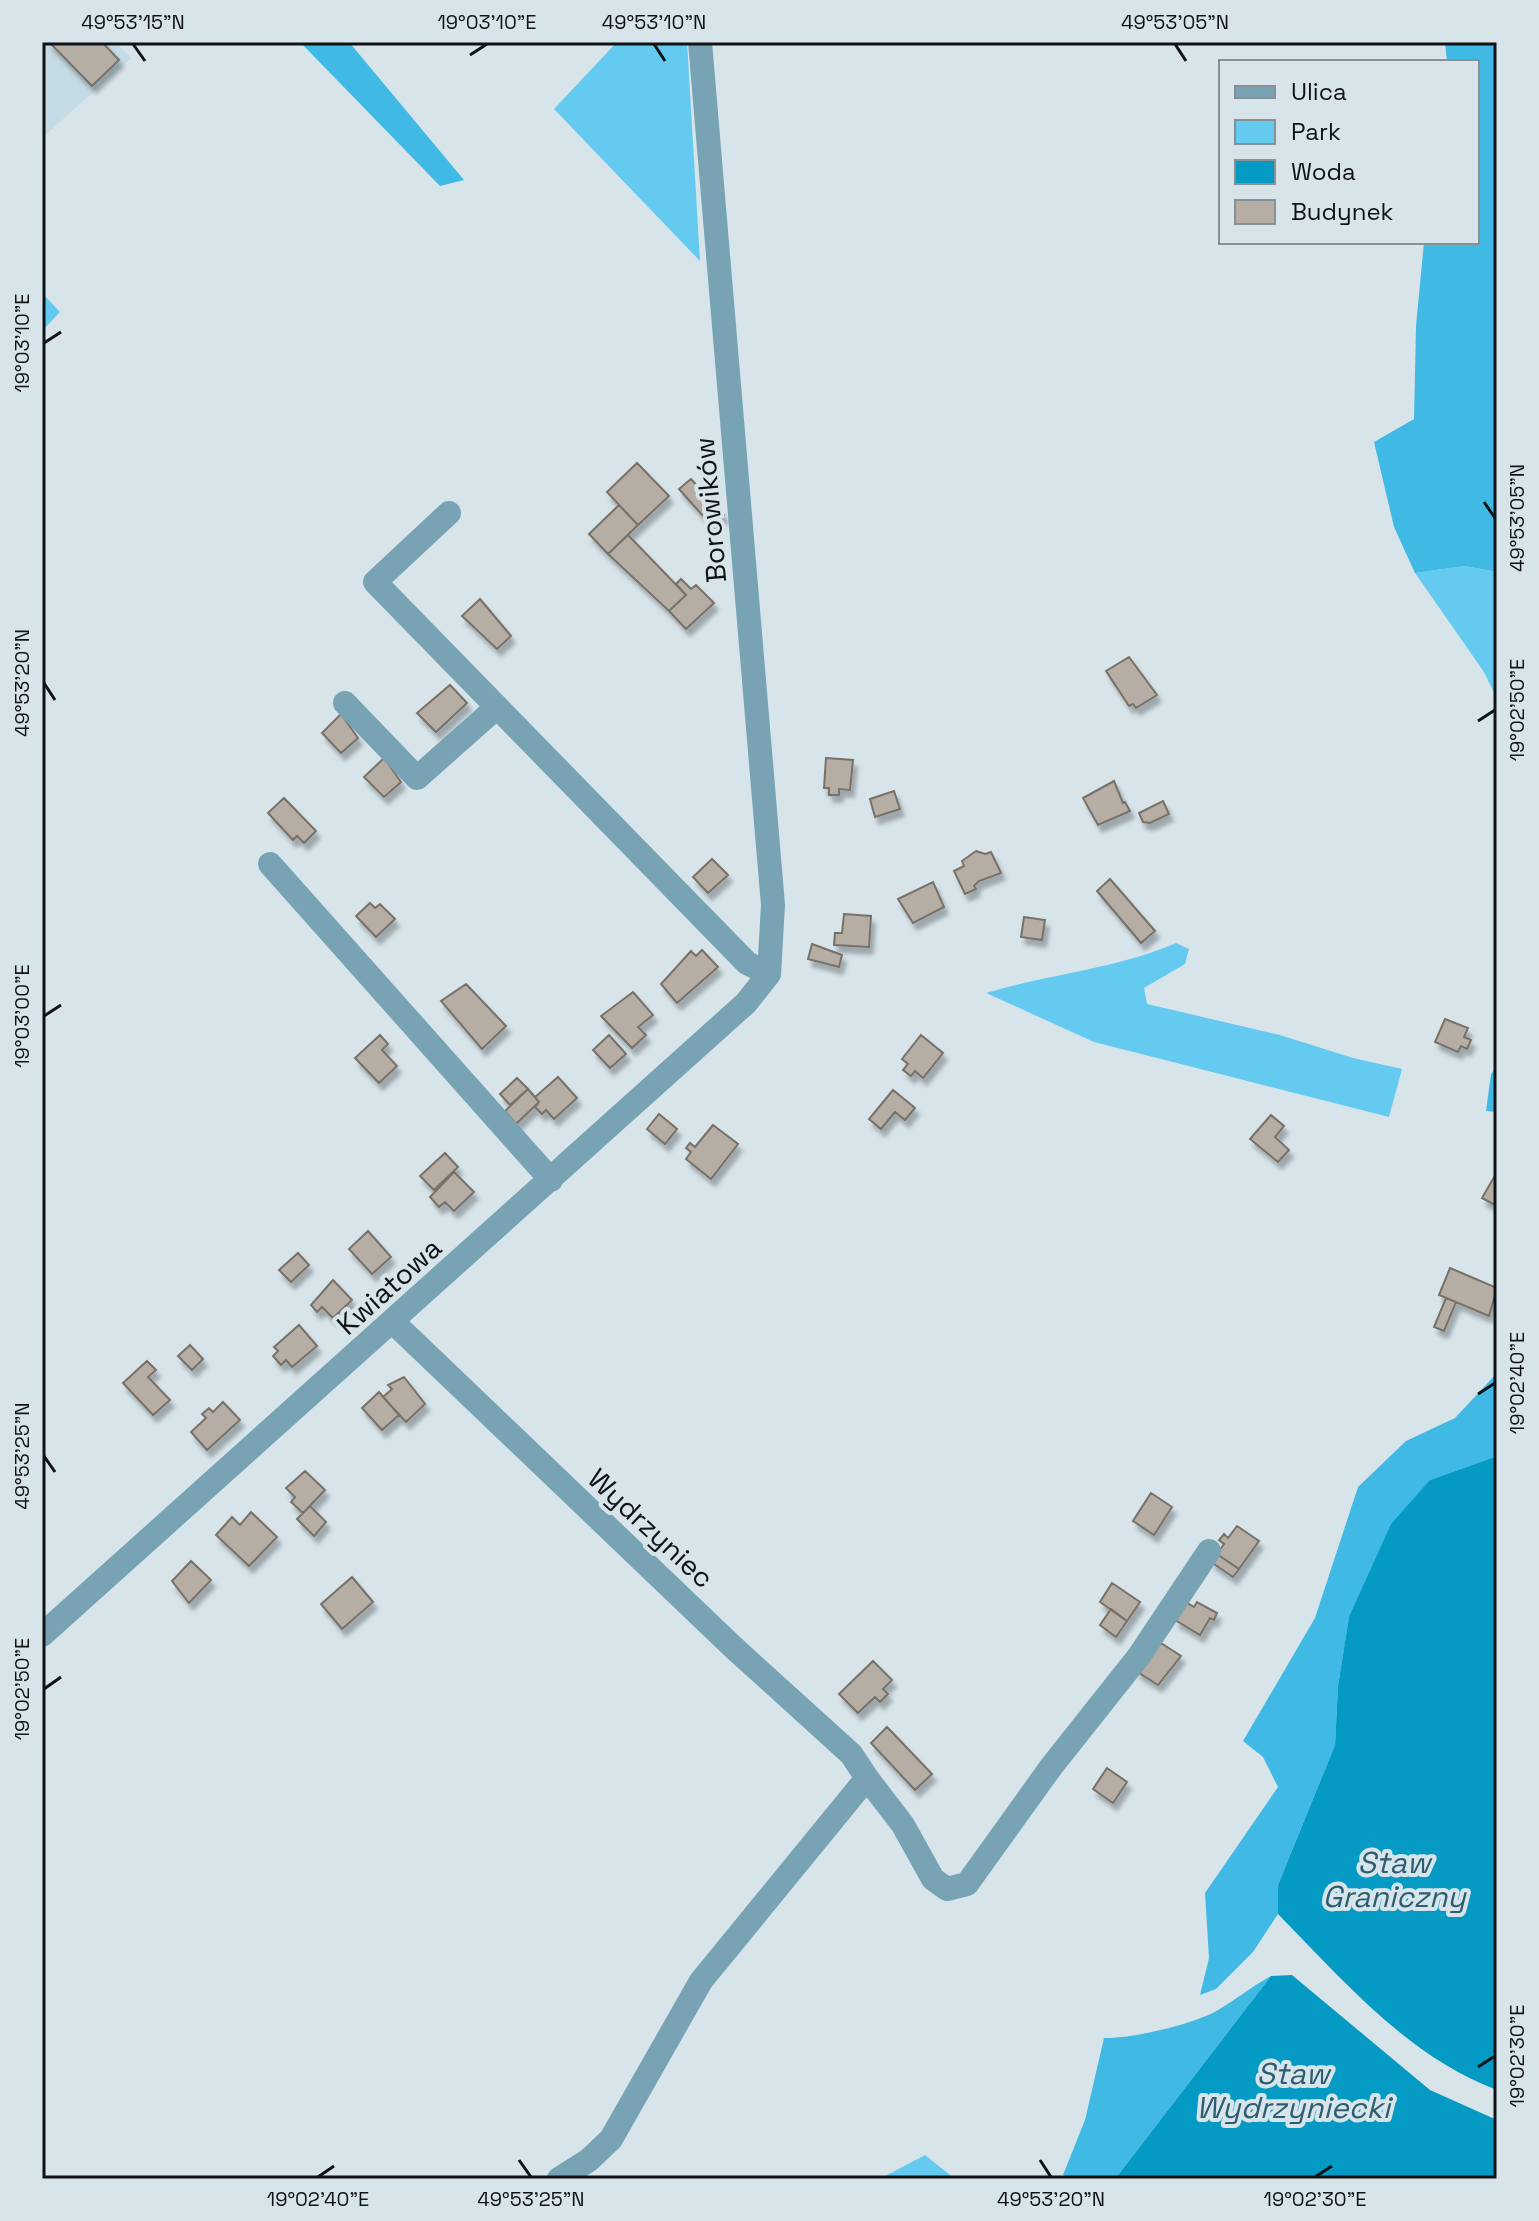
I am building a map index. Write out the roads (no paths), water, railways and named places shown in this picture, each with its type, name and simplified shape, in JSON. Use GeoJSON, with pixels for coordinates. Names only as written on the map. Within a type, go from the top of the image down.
{"type":"FeatureCollection","features":[{"type":"Feature","properties":{"kind":"street","name":"Borowików"},"geometry":{"type":"LineString","coordinates":[[700,42],[773,905],[769,974]]}},
{"type":"Feature","properties":{"kind":"street"},"geometry":{"type":"LineString","coordinates":[[449,513],[375,582],[747,963],[769,974]]}},
{"type":"Feature","properties":{"kind":"street"},"geometry":{"type":"LineString","coordinates":[[345,703],[417,778],[497,707]]}},
{"type":"Feature","properties":{"kind":"street"},"geometry":{"type":"LineString","coordinates":[[270,864],[551,1180]]}},
{"type":"Feature","properties":{"kind":"street","name":"Kwiatowa"},"geometry":{"type":"LineString","coordinates":[[42,1635],[394,1323],[746,1003],[769,974]]}},
{"type":"Feature","properties":{"kind":"street","name":"Wydrzyniec"},"geometry":{"type":"LineString","coordinates":[[394,1323],[734,1648],[851,1754],[903,1825],[933,1879],[947,1889],[967,1884],[1051,1767],[1139,1656],[1209,1551]]}},
{"type":"Feature","properties":{"kind":"street"},"geometry":{"type":"LineString","coordinates":[[559,2179],[589,2160],[611,2139],[701,1981],[867,1778]]}},
{"type":"Feature","properties":{"kind":"water","name":"Staw Graniczny"},"geometry":{"type":"Polygon","coordinates":[[[1497,1456],[1497,2090],[1434,2058],[1378,2014],[1278,1914],[1278,1885],[1335,1745],[1338,1686],[1349,1617],[1391,1524],[1430,1480],[1497,1456]]]}},
{"type":"Feature","properties":{"kind":"water","name":"Staw Wydrzyniecki"},"geometry":{"type":"Polygon","coordinates":[[[1292,1975],[1430,2090],[1497,2120],[1497,2179],[1115,2179],[1271,1976],[1292,1975]]]}}]}
